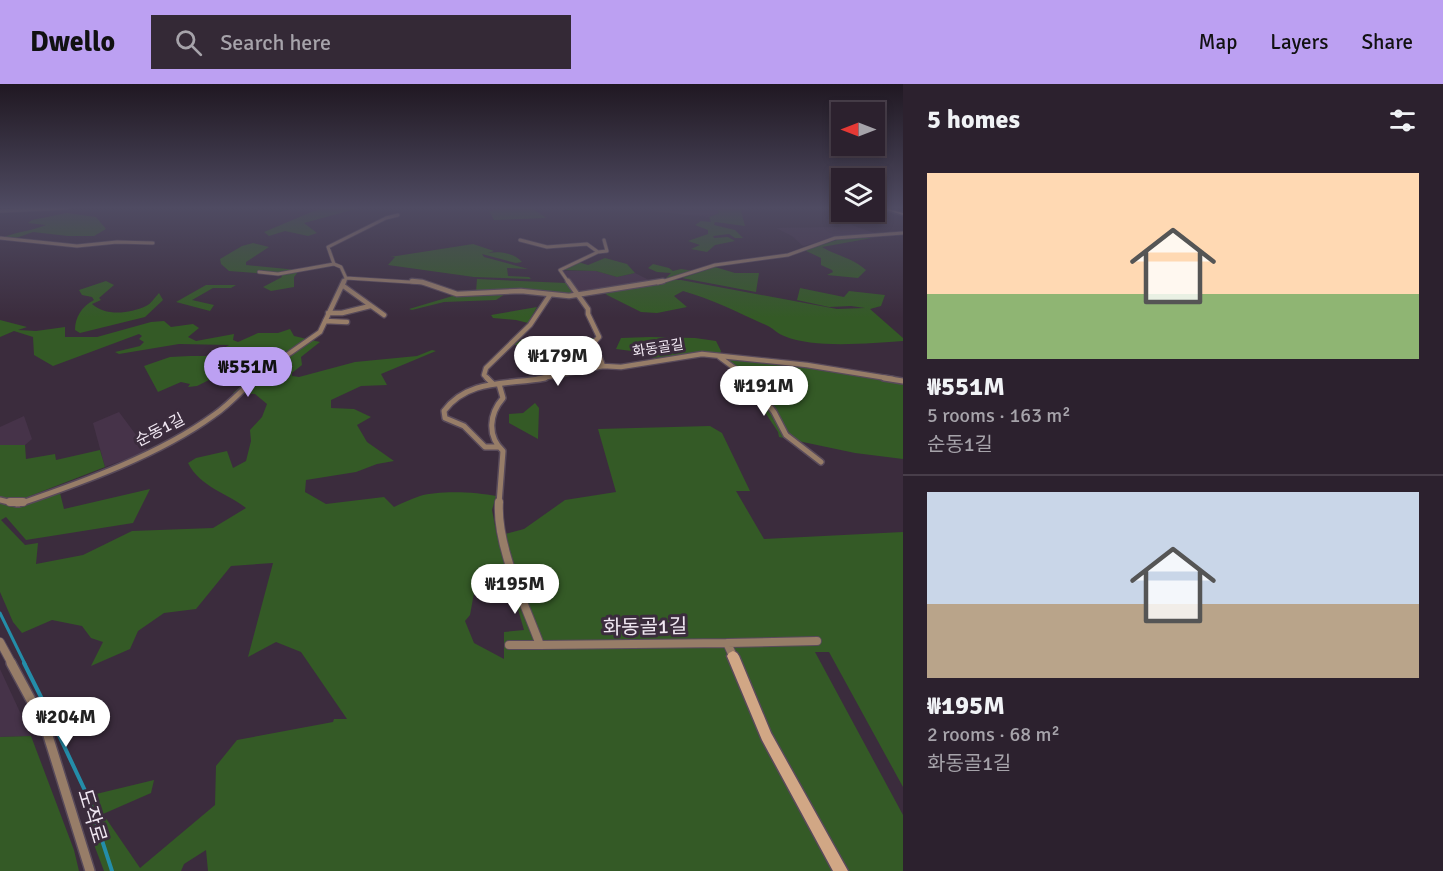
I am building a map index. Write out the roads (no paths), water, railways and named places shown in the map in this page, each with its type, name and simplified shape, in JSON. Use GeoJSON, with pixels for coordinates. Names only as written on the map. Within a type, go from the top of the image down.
{"type":"FeatureCollection","features":[{"type":"Feature","properties":{"kind":"street"},"geometry":{"type":"LineString","coordinates":[[65,245],[90,245]]}},
{"type":"Feature","properties":{"kind":"street"},"geometry":{"type":"LineString","coordinates":[[333,245],[328,247],[334,264]]}},
{"type":"Feature","properties":{"kind":"street"},"geometry":{"type":"LineString","coordinates":[[538,245],[547,247],[577,245]]}},
{"type":"Feature","properties":{"kind":"street"},"geometry":{"type":"LineString","coordinates":[[588,245],[598,252]]}},
{"type":"Feature","properties":{"kind":"street"},"geometry":{"type":"LineString","coordinates":[[498,447],[485,447],[464,426],[445,418],[444,411],[456,397],[468,390],[603,366],[600,358],[587,350],[599,338],[585,303],[560,270],[598,252],[607,251],[605,245]]}},
{"type":"Feature","properties":{"kind":"street"},"geometry":{"type":"LineString","coordinates":[[259,272],[278,274],[334,264],[341,267],[346,278],[422,282],[457,294],[521,291],[550,295],[577,295],[655,284],[715,265],[788,255],[816,245]]}},
{"type":"Feature","properties":{"kind":"street","name":"순동1길"},"geometry":{"type":"LineString","coordinates":[[0,500],[18,504],[85,481],[190,431],[215,415],[261,372],[287,357],[320,332],[346,278]]}},
{"type":"Feature","properties":{"kind":"street"},"geometry":{"type":"LineString","coordinates":[[342,285],[384,315]]}},
{"type":"Feature","properties":{"kind":"street"},"geometry":{"type":"LineString","coordinates":[[540,645],[510,563],[498,516],[502,451],[491,431],[491,421],[498,402],[503,398],[495,384],[484,375],[486,368],[530,325],[550,295]]}},
{"type":"Feature","properties":{"kind":"street"},"geometry":{"type":"LineString","coordinates":[[328,313],[342,313],[370,306]]}},
{"type":"Feature","properties":{"kind":"street"},"geometry":{"type":"LineString","coordinates":[[325,321],[347,322]]}},
{"type":"Feature","properties":{"kind":"street","name":"화동골길"},"geometry":{"type":"LineString","coordinates":[[603,366],[621,367],[702,354],[807,365],[903,381]]}},
{"type":"Feature","properties":{"kind":"street"},"geometry":{"type":"LineString","coordinates":[[718,355],[747,377],[774,412],[786,435],[821,462]]}},
{"type":"Feature","properties":{"kind":"street","name":"화동골1길"},"geometry":{"type":"LineString","coordinates":[[509,645],[817,641]]}},
{"type":"Feature","properties":{"kind":"street","name":"도작로"},"geometry":{"type":"LineString","coordinates":[[0,642],[45,726],[90,871]]}},
{"type":"Feature","properties":{"kind":"street"},"geometry":{"type":"LineString","coordinates":[[727,643],[765,736],[841,871]]}},
{"type":"Feature","properties":{"kind":"waterway"},"geometry":{"type":"LineString","coordinates":[[0,613],[25,664]]}},
{"type":"Feature","properties":{"kind":"waterway"},"geometry":{"type":"LineString","coordinates":[[24,663],[44,703]]}},
{"type":"Feature","properties":{"kind":"waterway"},"geometry":{"type":"LineString","coordinates":[[49,714],[88,797],[112,871]]}}]}
